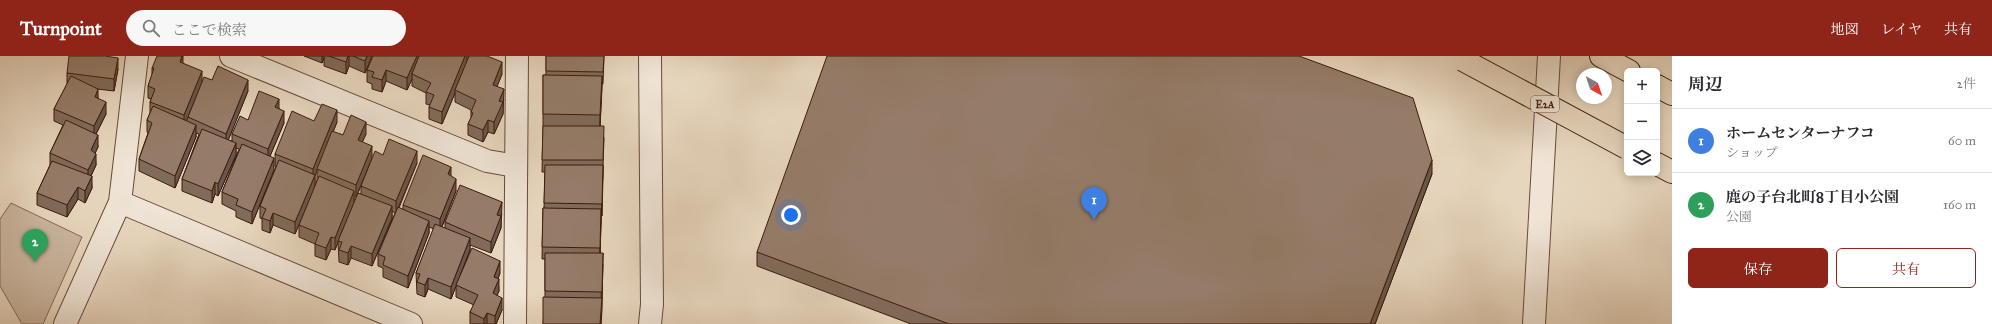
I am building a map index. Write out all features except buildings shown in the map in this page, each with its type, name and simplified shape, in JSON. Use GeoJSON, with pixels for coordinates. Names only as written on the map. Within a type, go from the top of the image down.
{"type":"FeatureCollection","features":[{"type":"Feature","properties":{"kind":"highway"},"geometry":{"type":"LineString","coordinates":[[1601,56],[1624,68]]}},
{"type":"Feature","properties":{"kind":"highway","name":"E2A"},"geometry":{"type":"LineString","coordinates":[[1459,58],[1624,146]]}},
{"type":"Feature","properties":{"kind":"highway"},"geometry":{"type":"LineString","coordinates":[[1660,166],[1672,172]]}},
{"type":"Feature","properties":{"kind":"street"},"geometry":{"type":"LineString","coordinates":[[64,324],[120,202],[137,56]]}},
{"type":"Feature","properties":{"kind":"street"},"geometry":{"type":"LineString","coordinates":[[231,56],[487,161],[516,166]]}},
{"type":"Feature","properties":{"kind":"street"},"geometry":{"type":"LineString","coordinates":[[515,324],[517,56]]}},
{"type":"Feature","properties":{"kind":"street"},"geometry":{"type":"LineString","coordinates":[[650,56],[652,304],[650,324]]}},
{"type":"Feature","properties":{"kind":"street"},"geometry":{"type":"LineString","coordinates":[[1534,324],[1549,56]]}},
{"type":"Feature","properties":{"kind":"street"},"geometry":{"type":"LineString","coordinates":[[120,202],[411,324]]}},
{"type":"Feature","properties":{"kind":"shaded area"},"geometry":{"type":"Polygon","coordinates":[[[11,203],[82,237],[43,324],[22,324],[0,286],[0,219],[11,203]]]}},
{"type":"Feature","properties":{"kind":"place","name":"ホームセンターナフコ"},"geometry":{"type":"Point","coordinates":[1094,220]}},
{"type":"Feature","properties":{"kind":"place","name":"鹿の子台北町8丁目小公園"},"geometry":{"type":"Point","coordinates":[35,262]}}]}
